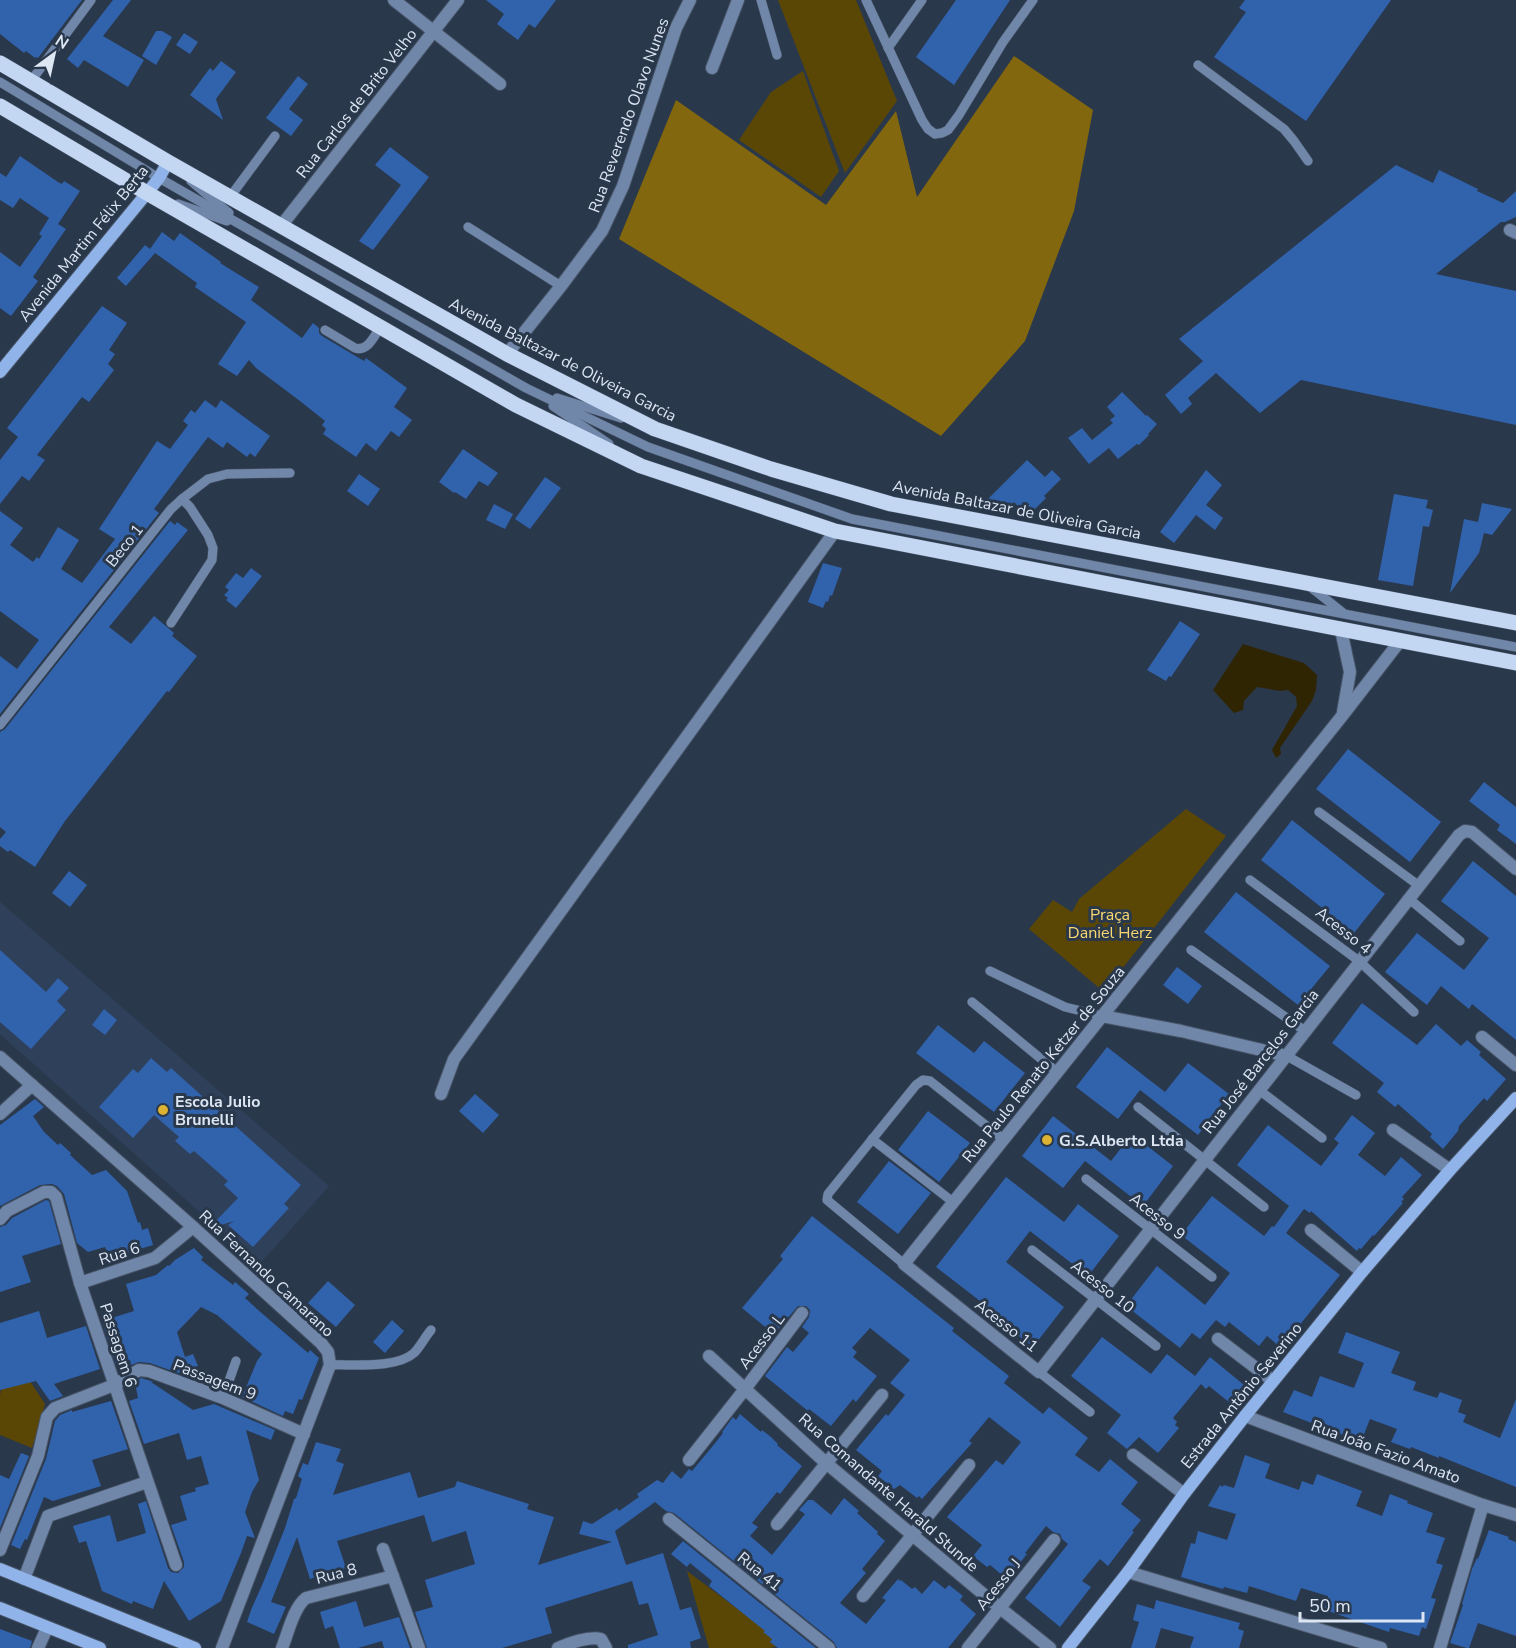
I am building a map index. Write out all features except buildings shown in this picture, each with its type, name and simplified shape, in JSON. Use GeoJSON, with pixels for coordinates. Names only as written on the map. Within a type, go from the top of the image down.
{"type":"FeatureCollection","features":[{"type":"Feature","properties":{"kind":"main road","name":"Avenida Baltazar de Oliveira Garcia"},"geometry":{"type":"LineString","coordinates":[[0,63],[168,162],[507,354],[654,429],[771,469],[891,504],[1516,623]]}},
{"type":"Feature","properties":{"kind":"main road"},"geometry":{"type":"LineString","coordinates":[[0,106],[516,405],[641,466],[835,531],[1516,663]]}},
{"type":"Feature","properties":{"kind":"main road","name":"Avenida Martim Félix Berta"},"geometry":{"type":"LineString","coordinates":[[0,372],[159,178],[168,162]]}},
{"type":"Feature","properties":{"kind":"main road","name":"Estrada Antônio Severino"},"geometry":{"type":"LineString","coordinates":[[1068,1648],[1273,1381],[1362,1272],[1516,1098]]}},
{"type":"Feature","properties":{"kind":"main road"},"geometry":{"type":"LineString","coordinates":[[0,1569],[195,1648]]}},
{"type":"Feature","properties":{"kind":"main road"},"geometry":{"type":"LineString","coordinates":[[0,1608],[92,1647]]}},
{"type":"Feature","properties":{"kind":"street"},"geometry":{"type":"LineString","coordinates":[[394,0],[500,84]]}},
{"type":"Feature","properties":{"kind":"street","name":"Rua Carlos de Brito Velho"},"geometry":{"type":"LineString","coordinates":[[281,226],[458,0]]}},
{"type":"Feature","properties":{"kind":"street","name":"Rua Reverendo Olavo Nunes"},"geometry":{"type":"LineString","coordinates":[[507,354],[602,231],[623,186],[676,28],[690,0]]}},
{"type":"Feature","properties":{"kind":"street"},"geometry":{"type":"LineString","coordinates":[[712,68],[738,0]]}},
{"type":"Feature","properties":{"kind":"street"},"geometry":{"type":"LineString","coordinates":[[441,1094],[454,1059],[835,531]]}},
{"type":"Feature","properties":{"kind":"street","name":"Rua Paulo Renato Ketzer de Souza"},"geometry":{"type":"LineString","coordinates":[[1341,630],[1350,672],[1342,716]]}},
{"type":"Feature","properties":{"kind":"street","name":"Rua Paulo Renato Ketzer de Souza"},"geometry":{"type":"LineString","coordinates":[[904,1264],[1400,641]]}},
{"type":"Feature","properties":{"kind":"street","name":"Rua José Barcelos Garcia"},"geometry":{"type":"LineString","coordinates":[[1040,1372],[1459,834],[1466,831],[1472,832],[1516,869]]}},
{"type":"Feature","properties":{"kind":"street"},"geometry":{"type":"LineString","coordinates":[[1102,1016],[1181,1031],[1287,1056]]}},
{"type":"Feature","properties":{"kind":"street"},"geometry":{"type":"LineString","coordinates":[[1482,1037],[1516,1065]]}},
{"type":"Feature","properties":{"kind":"street","name":"Rua Fernando Camarano"},"geometry":{"type":"LineString","coordinates":[[0,1057],[193,1227],[321,1343],[328,1352],[330,1365],[222,1648]]}},
{"type":"Feature","properties":{"kind":"street"},"geometry":{"type":"LineString","coordinates":[[0,1114],[32,1085]]}},
{"type":"Feature","properties":{"kind":"street"},"geometry":{"type":"LineString","coordinates":[[1394,1130],[1450,1170]]}},
{"type":"Feature","properties":{"kind":"street","name":"Passagem 6"},"geometry":{"type":"LineString","coordinates":[[0,1219],[7,1211],[44,1192],[51,1192],[56,1197],[80,1283],[176,1565]]}},
{"type":"Feature","properties":{"kind":"street","name":"Rua 6"},"geometry":{"type":"LineString","coordinates":[[80,1283],[155,1258],[193,1227]]}},
{"type":"Feature","properties":{"kind":"street"},"geometry":{"type":"LineString","coordinates":[[1311,1230],[1362,1272]]}},
{"type":"Feature","properties":{"kind":"street","name":"Acesso 11"},"geometry":{"type":"LineString","coordinates":[[904,1264],[1040,1372]]}},
{"type":"Feature","properties":{"kind":"street","name":"Acesso L"},"geometry":{"type":"LineString","coordinates":[[688,1460],[746,1389],[802,1313]]}},
{"type":"Feature","properties":{"kind":"street"},"geometry":{"type":"LineString","coordinates":[[1218,1340],[1273,1381]]}},
{"type":"Feature","properties":{"kind":"street","name":"Rua Comandante Harald Stunde"},"geometry":{"type":"LineString","coordinates":[[709,1356],[826,1462],[1050,1648]]}},
{"type":"Feature","properties":{"kind":"street","name":"Passagem 9"},"geometry":{"type":"LineString","coordinates":[[0,1550],[38,1456],[50,1412],[55,1408],[114,1386],[139,1370],[223,1398],[304,1434]]}},
{"type":"Feature","properties":{"kind":"street"},"geometry":{"type":"LineString","coordinates":[[777,1524],[882,1395]]}},
{"type":"Feature","properties":{"kind":"street","name":"Rua João Fazio Amato"},"geometry":{"type":"LineString","coordinates":[[1245,1416],[1516,1515]]}},
{"type":"Feature","properties":{"kind":"street"},"geometry":{"type":"LineString","coordinates":[[1133,1455],[1184,1494]]}},
{"type":"Feature","properties":{"kind":"street"},"geometry":{"type":"LineString","coordinates":[[863,1596],[969,1465]]}},
{"type":"Feature","properties":{"kind":"street"},"geometry":{"type":"LineString","coordinates":[[24,1579],[48,1516],[147,1482]]}},
{"type":"Feature","properties":{"kind":"street"},"geometry":{"type":"LineString","coordinates":[[1440,1648],[1483,1504]]}},
{"type":"Feature","properties":{"kind":"street","name":"Rua 41"},"geometry":{"type":"LineString","coordinates":[[669,1519],[829,1648]]}},
{"type":"Feature","properties":{"kind":"street","name":"Acesso J"},"geometry":{"type":"LineString","coordinates":[[968,1648],[1054,1540]]}},
{"type":"Feature","properties":{"kind":"street"},"geometry":{"type":"LineString","coordinates":[[383,1549],[419,1648]]}},
{"type":"Feature","properties":{"kind":"street"},"geometry":{"type":"LineString","coordinates":[[1128,1572],[1381,1648]]}},
{"type":"Feature","properties":{"kind":"street","name":"Rua 8"},"geometry":{"type":"LineString","coordinates":[[282,1648],[297,1609],[306,1598],[393,1576]]}},
{"type":"Feature","properties":{"kind":"street"},"geometry":{"type":"LineString","coordinates":[[38,1648],[47,1628]]}},
{"type":"Feature","properties":{"kind":"street"},"geometry":{"type":"LineString","coordinates":[[558,1648],[597,1638],[601,1639],[606,1648]]}},
{"type":"Feature","properties":{"kind":"lane"},"geometry":{"type":"LineString","coordinates":[[31,81],[91,0]]}},
{"type":"Feature","properties":{"kind":"lane"},"geometry":{"type":"LineString","coordinates":[[761,0],[777,55]]}},
{"type":"Feature","properties":{"kind":"lane"},"geometry":{"type":"LineString","coordinates":[[866,0],[922,120],[935,134],[948,130],[959,116],[1003,42],[1033,0]]}},
{"type":"Feature","properties":{"kind":"lane"},"geometry":{"type":"LineString","coordinates":[[888,48],[922,0]]}},
{"type":"Feature","properties":{"kind":"lane"},"geometry":{"type":"LineString","coordinates":[[1198,65],[1284,129],[1308,161]]}},
{"type":"Feature","properties":{"kind":"lane"},"geometry":{"type":"LineString","coordinates":[[0,81],[159,178],[526,388],[648,447],[852,519],[1516,646]]}},
{"type":"Feature","properties":{"kind":"lane"},"geometry":{"type":"LineString","coordinates":[[230,197],[275,136]]}},
{"type":"Feature","properties":{"kind":"lane"},"geometry":{"type":"LineString","coordinates":[[168,162],[249,229]]}},
{"type":"Feature","properties":{"kind":"lane"},"geometry":{"type":"LineString","coordinates":[[147,193],[249,229]]}},
{"type":"Feature","properties":{"kind":"lane"},"geometry":{"type":"LineString","coordinates":[[468,227],[561,286]]}},
{"type":"Feature","properties":{"kind":"lane"},"geometry":{"type":"LineString","coordinates":[[325,330],[360,350],[365,348],[381,326]]}},
{"type":"Feature","properties":{"kind":"lane"},"geometry":{"type":"LineString","coordinates":[[526,388],[654,429]]}},
{"type":"Feature","properties":{"kind":"lane"},"geometry":{"type":"LineString","coordinates":[[526,388],[641,466]]}},
{"type":"Feature","properties":{"kind":"lane","name":"Beco 1"},"geometry":{"type":"LineString","coordinates":[[0,725],[171,509],[182,499],[208,480],[227,474],[290,473]]}},
{"type":"Feature","properties":{"kind":"lane"},"geometry":{"type":"LineString","coordinates":[[171,623],[213,560],[213,548],[208,535],[190,507],[182,499]]}},
{"type":"Feature","properties":{"kind":"lane"},"geometry":{"type":"LineString","coordinates":[[1303,581],[1344,614]]}},
{"type":"Feature","properties":{"kind":"lane"},"geometry":{"type":"LineString","coordinates":[[1300,622],[1344,614]]}},
{"type":"Feature","properties":{"kind":"lane"},"geometry":{"type":"LineString","coordinates":[[1319,812],[1418,885]]}},
{"type":"Feature","properties":{"kind":"lane","name":"Acesso 4"},"geometry":{"type":"LineString","coordinates":[[1250,880],[1359,961],[1414,1012]]}},
{"type":"Feature","properties":{"kind":"lane"},"geometry":{"type":"LineString","coordinates":[[1408,898],[1460,941]]}},
{"type":"Feature","properties":{"kind":"lane"},"geometry":{"type":"LineString","coordinates":[[1191,950],[1305,1031]]}},
{"type":"Feature","properties":{"kind":"lane"},"geometry":{"type":"LineString","coordinates":[[990,971],[1065,1007],[1102,1016]]}},
{"type":"Feature","properties":{"kind":"lane"},"geometry":{"type":"LineString","coordinates":[[972,1002],[1057,1072]]}},
{"type":"Feature","properties":{"kind":"lane"},"geometry":{"type":"LineString","coordinates":[[1287,1056],[1356,1095]]}},
{"type":"Feature","properties":{"kind":"lane"},"geometry":{"type":"LineString","coordinates":[[904,1264],[827,1200],[828,1194],[922,1080],[930,1081],[1003,1139]]}},
{"type":"Feature","properties":{"kind":"lane"},"geometry":{"type":"LineString","coordinates":[[1259,1090],[1322,1138]]}},
{"type":"Feature","properties":{"kind":"lane"},"geometry":{"type":"LineString","coordinates":[[1138,1107],[1264,1207]]}},
{"type":"Feature","properties":{"kind":"lane"},"geometry":{"type":"LineString","coordinates":[[872,1139],[953,1202]]}},
{"type":"Feature","properties":{"kind":"lane","name":"Acesso 9"},"geometry":{"type":"LineString","coordinates":[[1086,1179],[1212,1277]]}},
{"type":"Feature","properties":{"kind":"lane","name":"Acesso 10"},"geometry":{"type":"LineString","coordinates":[[1032,1250],[1156,1346]]}},
{"type":"Feature","properties":{"kind":"lane"},"geometry":{"type":"LineString","coordinates":[[330,1365],[383,1364],[401,1360],[413,1353],[431,1330]]}},
{"type":"Feature","properties":{"kind":"lane"},"geometry":{"type":"LineString","coordinates":[[223,1398],[236,1361]]}},
{"type":"Feature","properties":{"kind":"lane","name":"Acesso 11"},"geometry":{"type":"LineString","coordinates":[[1040,1372],[1090,1412]]}},
{"type":"Feature","properties":{"kind":"shaded area"},"geometry":{"type":"Polygon","coordinates":[[[1014,56],[1093,110],[1074,211],[1025,341],[941,436],[619,239],[676,100],[826,205],[896,111],[917,197],[1014,56]]]}},
{"type":"Feature","properties":{"kind":"shaded area"},"geometry":{"type":"Polygon","coordinates":[[[1243,644],[1304,663],[1317,675],[1316,690],[1312,701],[1280,748],[1281,754],[1276,758],[1272,750],[1297,706],[1296,697],[1288,690],[1257,687],[1244,701],[1243,710],[1234,713],[1213,690],[1243,644]]]}},
{"type":"Feature","properties":{"kind":"shaded area","name":"Escola Julio Brunelli"},"geometry":{"type":"Polygon","coordinates":[[[0,902],[329,1186],[259,1265],[0,1034],[0,902]]]}},
{"type":"Feature","properties":{"kind":"green space"},"geometry":{"type":"Polygon","coordinates":[[[778,0],[856,0],[897,101],[845,173],[778,0]]]}},
{"type":"Feature","properties":{"kind":"green space"},"geometry":{"type":"Polygon","coordinates":[[[803,71],[839,171],[821,197],[739,140],[771,92],[803,71]]]}},
{"type":"Feature","properties":{"kind":"green space","name":"Praça Daniel Herz"},"geometry":{"type":"Polygon","coordinates":[[[1186,809],[1226,836],[1104,992],[1029,929],[1053,900],[1072,912],[1079,899],[1186,809]]]}},
{"type":"Feature","properties":{"kind":"green space"},"geometry":{"type":"Polygon","coordinates":[[[30,1381],[45,1404],[32,1448],[0,1435],[2,1384],[30,1381]]]}},
{"type":"Feature","properties":{"kind":"green space"},"geometry":{"type":"Polygon","coordinates":[[[687,1571],[784,1644],[771,1648],[709,1648],[687,1571]]]}},
{"type":"Feature","properties":{"kind":"place","name":"Escola Julio Brunelli"},"geometry":{"type":"Point","coordinates":[163,1110]}},
{"type":"Feature","properties":{"kind":"place","name":"G.S.Alberto Ltda"},"geometry":{"type":"Point","coordinates":[1047,1140]}}]}
